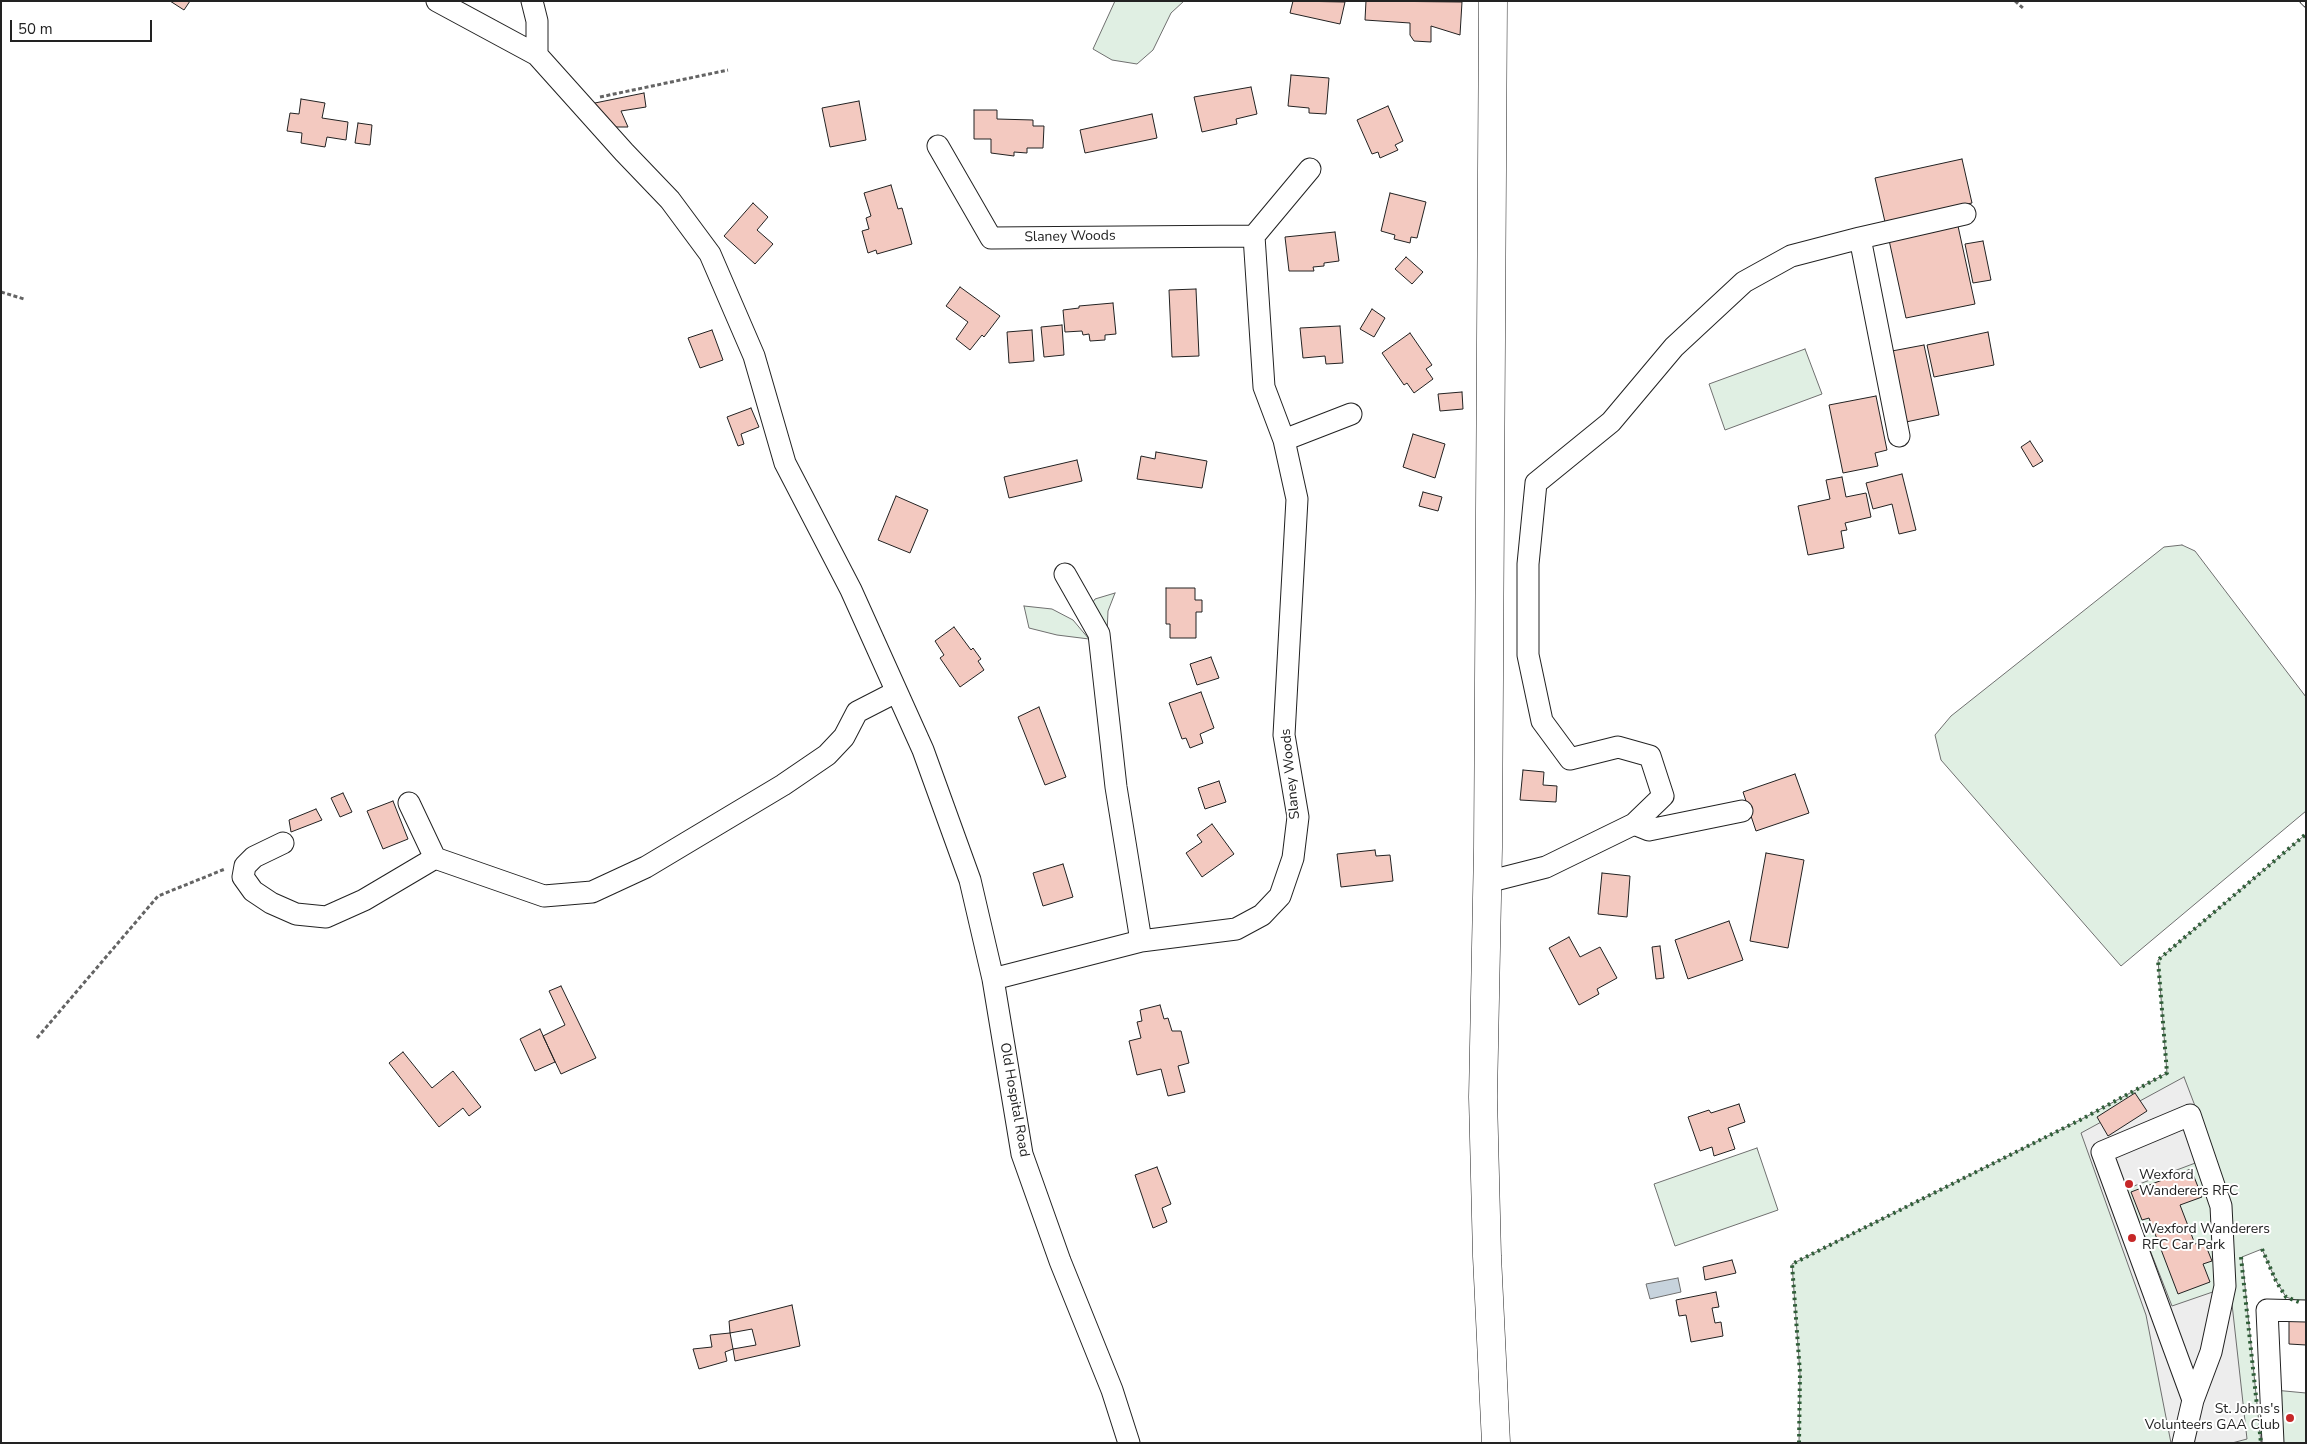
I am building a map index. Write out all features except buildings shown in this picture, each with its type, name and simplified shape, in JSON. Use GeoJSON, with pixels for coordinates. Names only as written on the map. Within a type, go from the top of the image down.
{"type":"FeatureCollection","features":[{"type":"Feature","properties":{"kind":"main road"},"geometry":{"type":"LineString","coordinates":[[1494,1],[1487,882],[1483,1097],[1487,1256],[1496,1443]]}},
{"type":"Feature","properties":{"kind":"street","name":"Old Hospital Road"},"geometry":{"type":"LineString","coordinates":[[437,1],[537,55],[670,200],[710,254],[754,356],[785,463],[851,590],[922,750],[970,880],[993,979],[1022,1154],[1060,1261],[1112,1390],[1129,1443]]}},
{"type":"Feature","properties":{"kind":"street"},"geometry":{"type":"LineString","coordinates":[[532,1],[537,21],[537,55]]}},
{"type":"Feature","properties":{"kind":"street","name":"Slaney Woods"},"geometry":{"type":"LineString","coordinates":[[938,146],[991,238],[1254,236],[1264,387],[1284,440],[1297,499],[1284,735],[1298,817],[1293,858],[1280,896],[1255,919],[1236,929],[1141,941],[993,979]]}},
{"type":"Feature","properties":{"kind":"street"},"geometry":{"type":"LineString","coordinates":[[1254,236],[1310,169]]}},
{"type":"Feature","properties":{"kind":"street"},"geometry":{"type":"LineString","coordinates":[[1487,882],[1546,867],[1634,824],[1663,796],[1650,756],[1618,747],[1570,759],[1542,721],[1528,655],[1528,564],[1536,483],[1611,422],[1674,347],[1744,282],[1791,256],[1965,214]]}},
{"type":"Feature","properties":{"kind":"street"},"geometry":{"type":"LineString","coordinates":[[1860,238],[1899,436]]}},
{"type":"Feature","properties":{"kind":"street"},"geometry":{"type":"LineString","coordinates":[[1284,440],[1351,414]]}},
{"type":"Feature","properties":{"kind":"street"},"geometry":{"type":"LineString","coordinates":[[1065,574],[1098,634],[1116,787],[1141,941]]}},
{"type":"Feature","properties":{"kind":"street"},"geometry":{"type":"LineString","coordinates":[[409,803],[434,858],[544,896],[592,892],[646,867],[783,785],[827,755],[844,738],[857,712],[896,692]]}},
{"type":"Feature","properties":{"kind":"street"},"geometry":{"type":"LineString","coordinates":[[1634,824],[1648,830],[1742,811]]}},
{"type":"Feature","properties":{"kind":"street"},"geometry":{"type":"LineString","coordinates":[[283,843],[254,857],[245,866],[243,877],[253,891],[271,903],[296,914],[326,916],[364,900],[434,858]]}},
{"type":"Feature","properties":{"kind":"street"},"geometry":{"type":"LineString","coordinates":[[2183,1443],[2194,1400],[2211,1352],[2225,1286],[2221,1206],[2190,1115],[2102,1152],[2194,1400]]}},
{"type":"Feature","properties":{"kind":"street"},"geometry":{"type":"LineString","coordinates":[[2273,1443],[2267,1310],[2306,1311]]}},
{"type":"Feature","properties":{"kind":"path"},"geometry":{"type":"LineString","coordinates":[[2015,1],[2024,9]]}},
{"type":"Feature","properties":{"kind":"path"},"geometry":{"type":"LineString","coordinates":[[580,103],[728,70]]}},
{"type":"Feature","properties":{"kind":"path"},"geometry":{"type":"LineString","coordinates":[[1,292],[24,300]]}},
{"type":"Feature","properties":{"kind":"path"},"geometry":{"type":"LineString","coordinates":[[37,1038],[158,896],[229,867],[245,866]]}},
{"type":"Feature","properties":{"kind":"green space"},"geometry":{"type":"Polygon","coordinates":[[[1115,1],[1184,1],[1171,13],[1153,50],[1137,64],[1112,60],[1093,49],[1115,1]]]}},
{"type":"Feature","properties":{"kind":"green space"},"geometry":{"type":"Polygon","coordinates":[[[1805,349],[1822,394],[1725,430],[1709,384],[1805,349]]]}},
{"type":"Feature","properties":{"kind":"green space"},"geometry":{"type":"Polygon","coordinates":[[[2182,545],[2195,551],[2306,697],[2306,811],[2121,966],[1941,760],[1935,735],[1951,716],[2164,547],[2182,545]]]}},
{"type":"Feature","properties":{"kind":"green space"},"geometry":{"type":"Polygon","coordinates":[[[1115,593],[1108,611],[1107,634],[1091,605],[1095,599],[1115,593]]]}},
{"type":"Feature","properties":{"kind":"green space"},"geometry":{"type":"Polygon","coordinates":[[[1024,606],[1052,609],[1073,620],[1089,639],[1057,635],[1029,628],[1024,606]]]}},
{"type":"Feature","properties":{"kind":"green space","name":"Wexford Wanderers RFC"},"geometry":{"type":"Polygon","coordinates":[[[2306,834],[2306,1304],[2286,1297],[2276,1281],[2262,1249],[2242,1257],[2261,1443],[1799,1443],[1800,1373],[1792,1264],[2082,1119],[2167,1073],[2158,960],[2306,834]]]}},
{"type":"Feature","properties":{"kind":"green space"},"geometry":{"type":"Polygon","coordinates":[[[1757,1148],[1778,1210],[1675,1246],[1654,1184],[1757,1148]]]}},
{"type":"Feature","properties":{"kind":"green space","name":"St. Johns's Volunteers GAA Club"},"geometry":{"type":"Polygon","coordinates":[[[2274,1390],[2306,1393],[2306,1443],[2274,1443],[2274,1390]]]}},
{"type":"Feature","properties":{"kind":"shaded area","name":"Wexford Wanderers RFC Car Park"},"geometry":{"type":"Polygon","coordinates":[[[2184,1077],[2214,1156],[2126,1189],[2172,1306],[2230,1286],[2247,1439],[2232,1443],[2171,1443],[2146,1315],[2081,1133],[2184,1077]]]}},
{"type":"Feature","properties":{"kind":"shaded area"},"geometry":{"type":"Polygon","coordinates":[[[1678,1278],[1681,1292],[1650,1299],[1646,1284],[1678,1278]]]}},
{"type":"Feature","properties":{"kind":"railway"},"geometry":{"type":"LineString","coordinates":[[2302,1],[2306,5]]}},
{"type":"Feature","properties":{"kind":"hedge"},"geometry":{"type":"LineString","coordinates":[[1799,1443],[1800,1373],[1792,1264],[2082,1119],[2167,1073],[2158,960],[2306,834]]}},
{"type":"Feature","properties":{"kind":"hedge"},"geometry":{"type":"LineString","coordinates":[[2262,1249],[2276,1281],[2286,1297],[2299,1302]]}},
{"type":"Feature","properties":{"kind":"hedge"},"geometry":{"type":"LineString","coordinates":[[2241,1257],[2261,1443]]}},
{"type":"Feature","properties":{"kind":"place","name":"Wexford Wanderers RFC"},"geometry":{"type":"Point","coordinates":[2129,1184]}},
{"type":"Feature","properties":{"kind":"place","name":"Wexford Wanderers RFC Car Park"},"geometry":{"type":"Point","coordinates":[2132,1238]}},
{"type":"Feature","properties":{"kind":"place","name":"St. Johns's Volunteers GAA Club"},"geometry":{"type":"Point","coordinates":[2290,1418]}}]}
